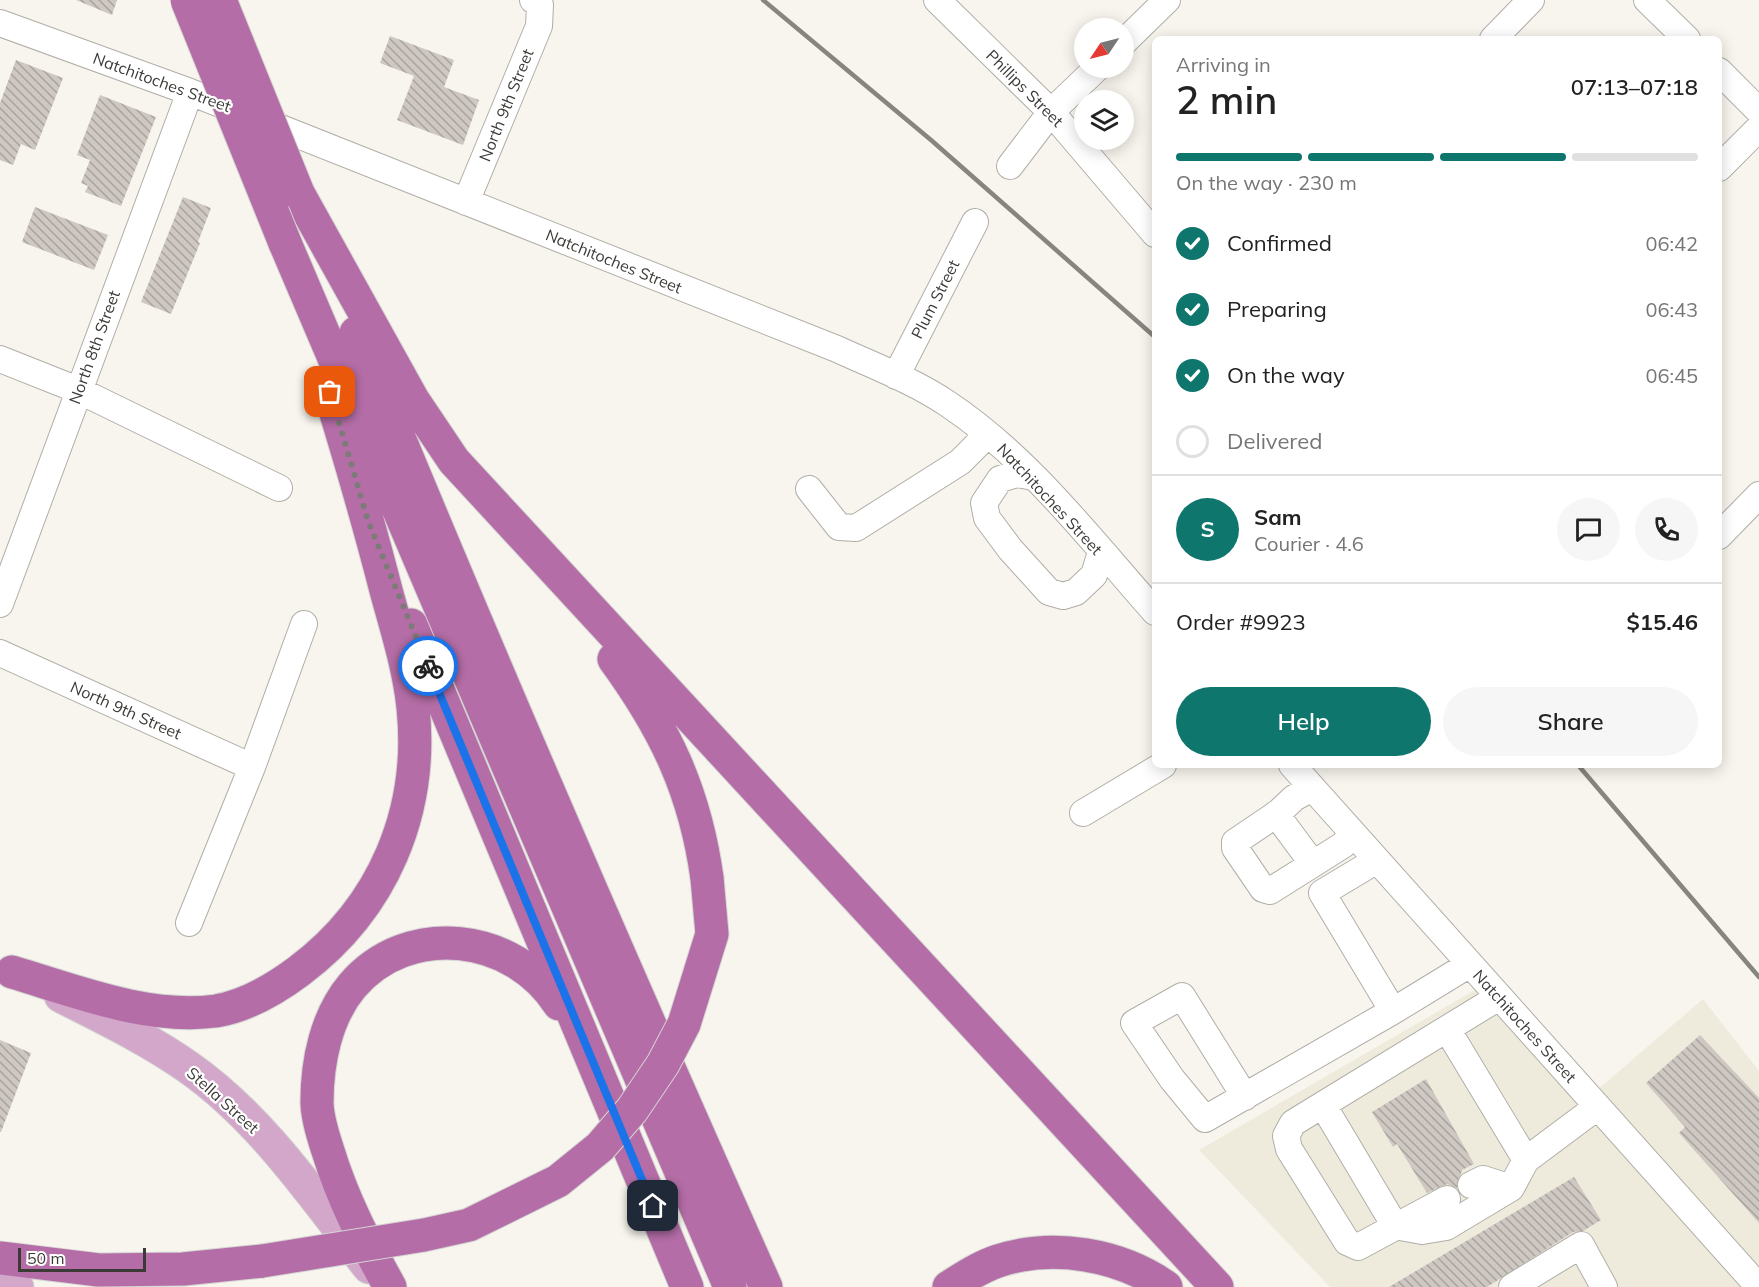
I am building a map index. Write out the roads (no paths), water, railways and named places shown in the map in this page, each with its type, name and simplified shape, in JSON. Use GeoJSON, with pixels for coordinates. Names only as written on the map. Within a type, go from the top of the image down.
{"type":"FeatureCollection","features":[{"type":"Feature","properties":{"kind":"highway"},"geometry":{"type":"LineString","coordinates":[[187,0],[285,243],[730,1287]]}},
{"type":"Feature","properties":{"kind":"highway"},"geometry":{"type":"LineString","coordinates":[[220,0],[465,599],[632,987],[766,1287]]}},
{"type":"Feature","properties":{"kind":"highway"},"geometry":{"type":"LineString","coordinates":[[0,1258],[99,1270],[183,1269],[262,1261],[424,1235],[469,1225],[558,1181],[600,1147],[632,1110],[651,1083],[684,1024],[712,934],[702,841],[668,741],[640,693],[588,622],[454,461],[412,400],[298,193]]}},
{"type":"Feature","properties":{"kind":"highway"},"geometry":{"type":"LineString","coordinates":[[6,969],[103,999],[147,1009],[185,1012],[217,1011],[242,1003],[281,984],[320,955],[348,928],[371,895],[389,861],[405,822],[413,775],[413,707],[398,633],[368,521],[285,243]]}},
{"type":"Feature","properties":{"kind":"highway"},"geometry":{"type":"LineString","coordinates":[[454,461],[1217,1287]]}},
{"type":"Feature","properties":{"kind":"highway"},"geometry":{"type":"LineString","coordinates":[[368,521],[600,1083],[687,1287]]}},
{"type":"Feature","properties":{"kind":"highway"},"geometry":{"type":"LineString","coordinates":[[390,1287],[356,1225],[338,1183],[317,1103],[326,1034],[339,1006],[353,985],[388,957],[411,948],[433,942],[484,946],[511,959],[532,973],[555,997],[600,1083]]}},
{"type":"Feature","properties":{"kind":"highway"},"geometry":{"type":"LineString","coordinates":[[949,1287],[998,1261],[1049,1252],[1107,1260],[1140,1271],[1166,1287]]}},
{"type":"Feature","properties":{"kind":"main road","name":"Stella Street"},"geometry":{"type":"LineString","coordinates":[[6,969],[133,1032],[190,1068],[250,1121],[385,1287]]}},
{"type":"Feature","properties":{"kind":"main road"},"geometry":{"type":"LineString","coordinates":[[0,1281],[17,1287]]}},
{"type":"Feature","properties":{"kind":"street","name":"Phillips Street"},"geometry":{"type":"LineString","coordinates":[[937,0],[1051,112],[1152,230]]}},
{"type":"Feature","properties":{"kind":"street"},"geometry":{"type":"LineString","coordinates":[[1134,32],[1167,0]]}},
{"type":"Feature","properties":{"kind":"street"},"geometry":{"type":"LineString","coordinates":[[1496,36],[1531,0]]}},
{"type":"Feature","properties":{"kind":"street"},"geometry":{"type":"LineString","coordinates":[[1647,0],[1684,36]]}},
{"type":"Feature","properties":{"kind":"street","name":"North 9th Street"},"geometry":{"type":"LineString","coordinates":[[466,202],[539,26],[536,3]]}},
{"type":"Feature","properties":{"kind":"street","name":"Natchitoches Street"},"geometry":{"type":"LineString","coordinates":[[0,23],[190,92],[837,349],[896,376],[947,403],[981,429],[1034,477],[1152,609]]}},
{"type":"Feature","properties":{"kind":"street"},"geometry":{"type":"LineString","coordinates":[[1722,74],[1759,111]]}},
{"type":"Feature","properties":{"kind":"street"},"geometry":{"type":"LineString","coordinates":[[1010,166],[1051,112],[1087,78]]}},
{"type":"Feature","properties":{"kind":"street","name":"North 8th Street"},"geometry":{"type":"LineString","coordinates":[[0,604],[190,92]]}},
{"type":"Feature","properties":{"kind":"street"},"geometry":{"type":"LineString","coordinates":[[1722,165],[1759,128]]}},
{"type":"Feature","properties":{"kind":"street","name":"Plum Street"},"geometry":{"type":"LineString","coordinates":[[896,376],[975,222]]}},
{"type":"Feature","properties":{"kind":"street"},"geometry":{"type":"LineString","coordinates":[[0,359],[78,390],[279,488]]}},
{"type":"Feature","properties":{"kind":"street"},"geometry":{"type":"LineString","coordinates":[[809,489],[839,527],[856,528],[960,462],[981,441],[981,429]]}},
{"type":"Feature","properties":{"kind":"street"},"geometry":{"type":"LineString","coordinates":[[1034,477],[1017,474],[1000,479],[989,491],[984,503],[987,518],[1038,583],[1049,592],[1063,596],[1076,592],[1094,575],[1101,552]]}},
{"type":"Feature","properties":{"kind":"street"},"geometry":{"type":"LineString","coordinates":[[1722,533],[1759,495]]}},
{"type":"Feature","properties":{"kind":"street"},"geometry":{"type":"LineString","coordinates":[[189,923],[252,767],[304,624]]}},
{"type":"Feature","properties":{"kind":"street","name":"North 9th Street"},"geometry":{"type":"LineString","coordinates":[[0,653],[252,767]]}},
{"type":"Feature","properties":{"kind":"street"},"geometry":{"type":"LineString","coordinates":[[1083,813],[1158,768]]}},
{"type":"Feature","properties":{"kind":"street","name":"Natchitoches Street"},"geometry":{"type":"LineString","coordinates":[[1295,768],[1759,1287]]}},
{"type":"Feature","properties":{"kind":"street"},"geometry":{"type":"LineString","coordinates":[[1312,788],[1294,798],[1276,814],[1236,842],[1235,848],[1263,888],[1270,891],[1343,845],[1353,834]]}},
{"type":"Feature","properties":{"kind":"street"},"geometry":{"type":"LineString","coordinates":[[1276,814],[1313,864]]}},
{"type":"Feature","properties":{"kind":"street"},"geometry":{"type":"LineString","coordinates":[[1377,860],[1322,893],[1393,1011]]}},
{"type":"Feature","properties":{"kind":"street"},"geometry":{"type":"LineString","coordinates":[[1245,1096],[1182,996],[1134,1023],[1172,1079],[1205,1119],[1393,1011],[1470,964]]}},
{"type":"Feature","properties":{"kind":"street"},"geometry":{"type":"LineString","coordinates":[[1448,1199],[1358,1247],[1352,1246],[1347,1242],[1290,1149],[1286,1136],[1293,1123],[1499,997]]}},
{"type":"Feature","properties":{"kind":"street"},"geometry":{"type":"LineString","coordinates":[[1448,1029],[1526,1160]]}},
{"type":"Feature","properties":{"kind":"street"},"geometry":{"type":"LineString","coordinates":[[1323,1105],[1395,1226],[1422,1231],[1446,1227],[1511,1188],[1526,1160],[1597,1107]]}},
{"type":"Feature","properties":{"kind":"street"},"geometry":{"type":"LineString","coordinates":[[1471,1185],[1483,1179],[1511,1188]]}},
{"type":"Feature","properties":{"kind":"street"},"geometry":{"type":"LineString","coordinates":[[1512,1287],[1581,1245],[1604,1287]]}},
{"type":"Feature","properties":{"kind":"railway"},"geometry":{"type":"LineString","coordinates":[[763,0],[931,140],[1152,334]]}},
{"type":"Feature","properties":{"kind":"railway"},"geometry":{"type":"LineString","coordinates":[[1581,768],[1759,977]]}}]}
